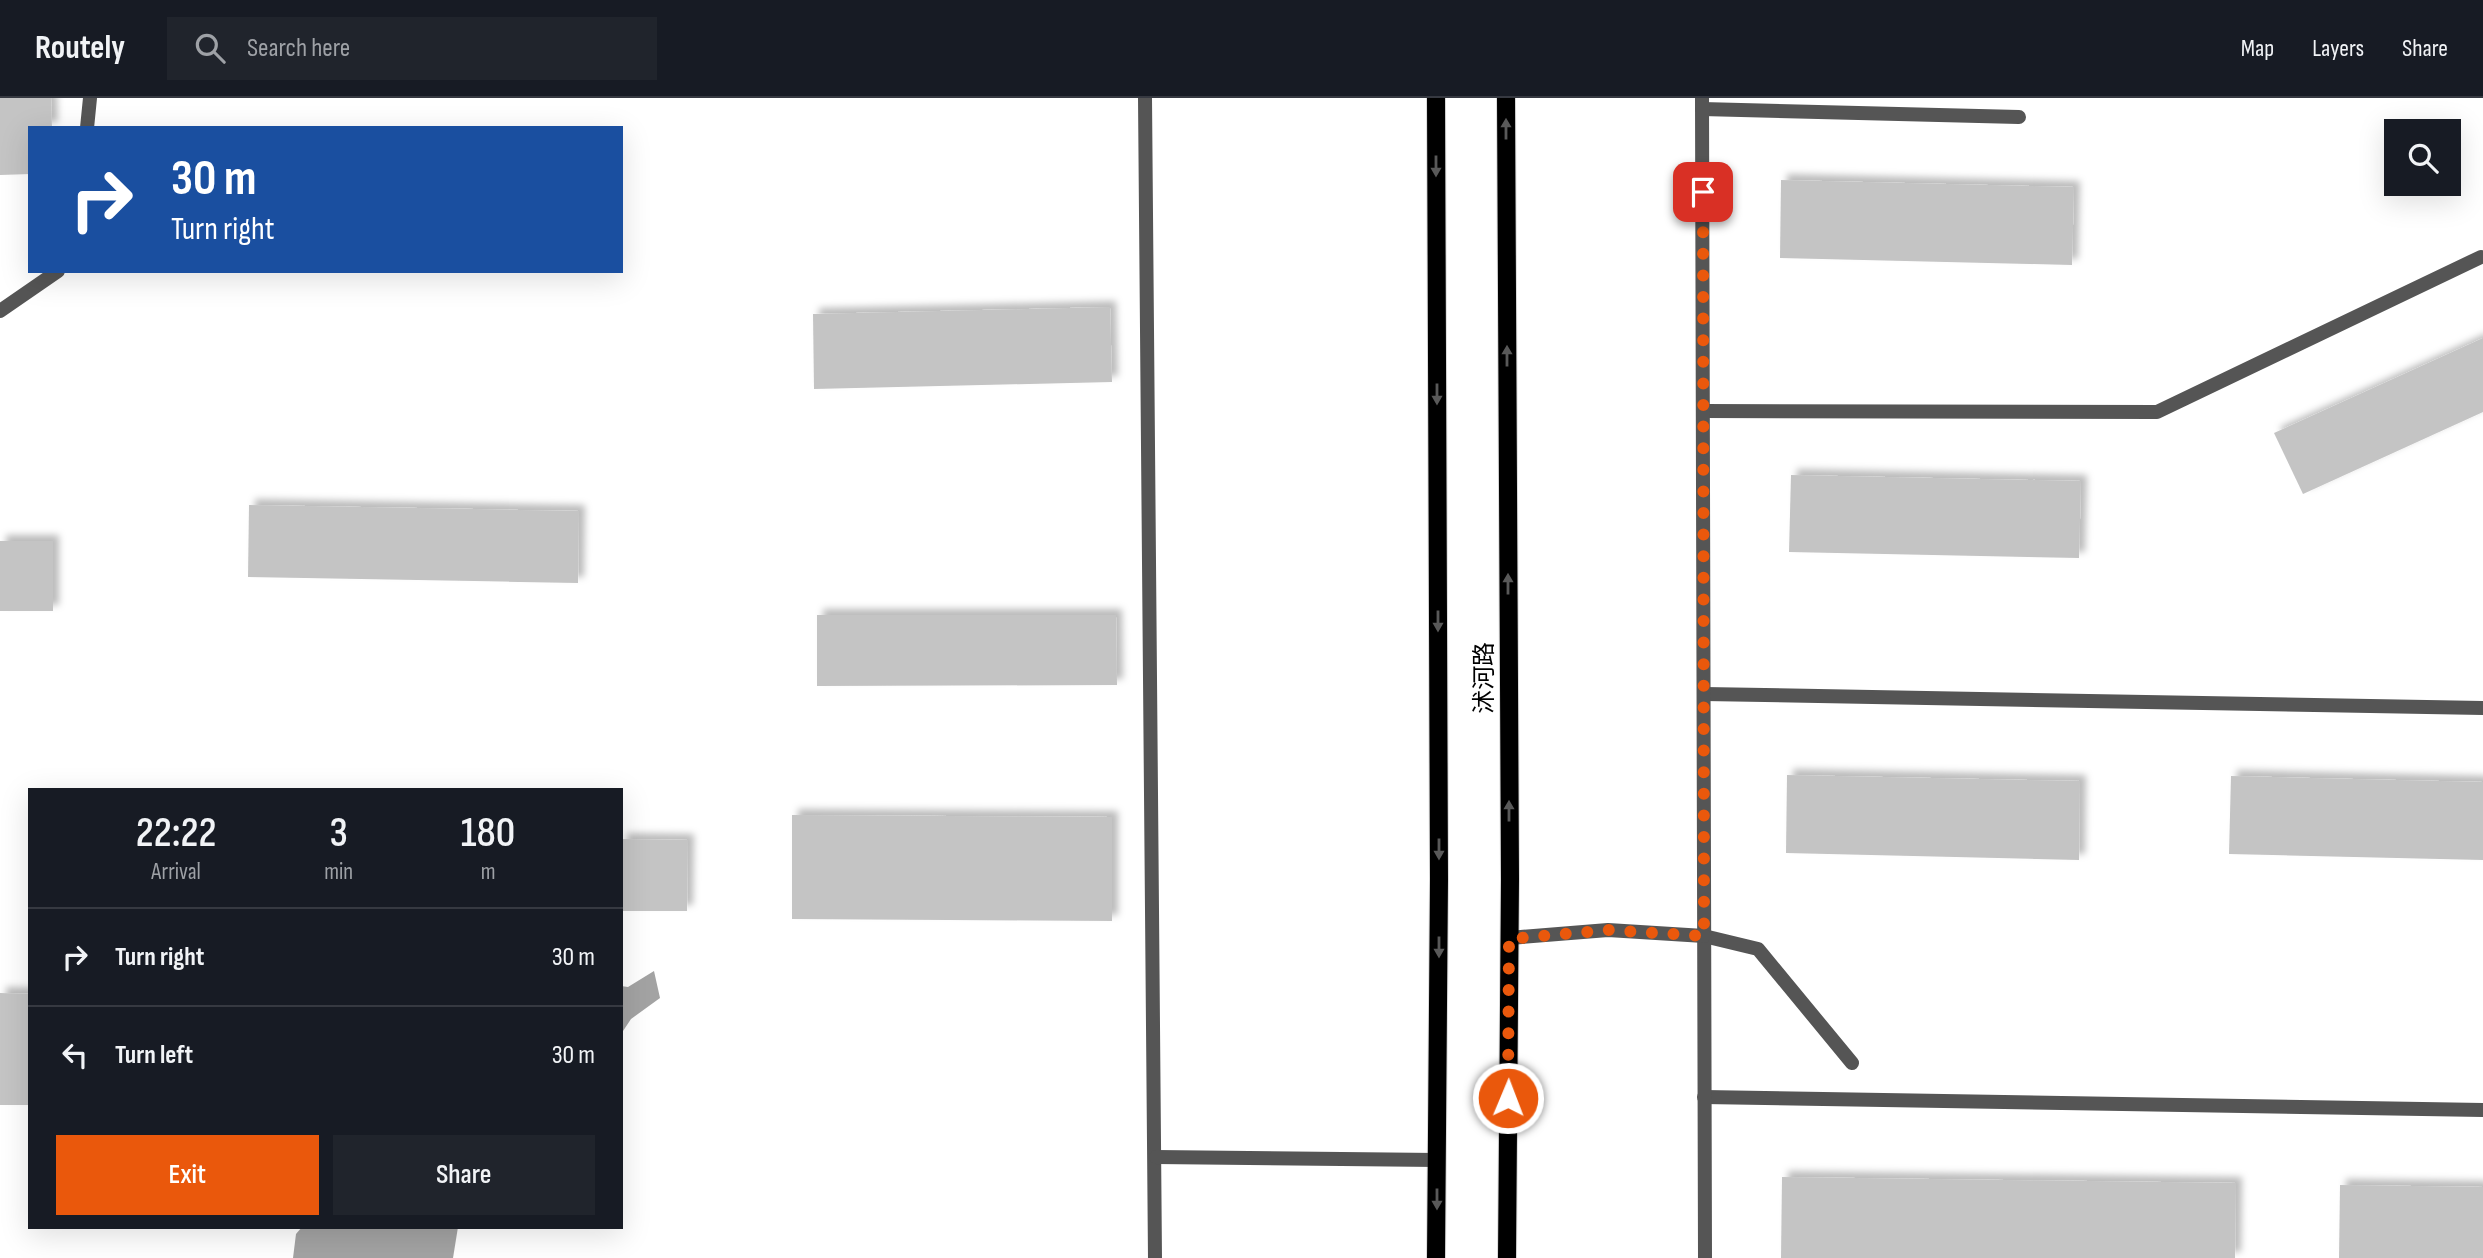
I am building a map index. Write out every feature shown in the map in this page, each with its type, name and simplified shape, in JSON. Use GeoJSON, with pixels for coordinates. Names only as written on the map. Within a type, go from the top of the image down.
{"type":"FeatureCollection","features":[{"type":"Feature","properties":{"kind":"main road","name":"沭河路"},"geometry":{"type":"LineString","coordinates":[[1436,98],[1439,851],[1436,1258]]}},
{"type":"Feature","properties":{"kind":"main road","name":"沭河路"},"geometry":{"type":"LineString","coordinates":[[1506,98],[1509,939],[1507,1258]]}},
{"type":"Feature","properties":{"kind":"street"},"geometry":{"type":"LineString","coordinates":[[87,126],[90,98]]}},
{"type":"Feature","properties":{"kind":"street"},"geometry":{"type":"LineString","coordinates":[[1145,98],[1155,1258]]}},
{"type":"Feature","properties":{"kind":"street"},"geometry":{"type":"LineString","coordinates":[[1705,1258],[1702,104],[2019,117]]}},
{"type":"Feature","properties":{"kind":"street"},"geometry":{"type":"LineString","coordinates":[[1703,411],[2157,412],[2481,257]]}},
{"type":"Feature","properties":{"kind":"street"},"geometry":{"type":"LineString","coordinates":[[0,312],[55,273]]}},
{"type":"Feature","properties":{"kind":"street"},"geometry":{"type":"LineString","coordinates":[[1704,694],[2483,708]]}},
{"type":"Feature","properties":{"kind":"street"},"geometry":{"type":"LineString","coordinates":[[1509,939],[1608,930],[1704,936],[1758,949],[1852,1063]]}},
{"type":"Feature","properties":{"kind":"street"},"geometry":{"type":"LineString","coordinates":[[1704,1097],[2483,1110]]}},
{"type":"Feature","properties":{"kind":"street"},"geometry":{"type":"LineString","coordinates":[[1156,1157],[1437,1160]]}},
{"type":"Feature","properties":{"kind":"shaded area"},"geometry":{"type":"Polygon","coordinates":[[[654,971],[660,998],[631,1019],[623,1031],[623,986],[628,987],[654,971]]]}},
{"type":"Feature","properties":{"kind":"shaded area"},"geometry":{"type":"Polygon","coordinates":[[[300,1229],[458,1229],[453,1258],[293,1258],[296,1234],[300,1229]]]}},
{"type":"Feature","properties":{"kind":"building"},"geometry":{"type":"Polygon","coordinates":[[[0,98],[51,98],[52,126],[28,126],[28,174],[0,175],[0,98]]]}},
{"type":"Feature","properties":{"kind":"building"},"geometry":{"type":"Polygon","coordinates":[[[1781,180],[2074,187],[2072,265],[1780,258],[1781,180]]]}},
{"type":"Feature","properties":{"kind":"building"},"geometry":{"type":"Polygon","coordinates":[[[1110,307],[1112,382],[814,389],[813,314],[1110,307]]]}},
{"type":"Feature","properties":{"kind":"building"},"geometry":{"type":"Polygon","coordinates":[[[2483,338],[2483,412],[2303,494],[2274,433],[2483,338]]]}},
{"type":"Feature","properties":{"kind":"building"},"geometry":{"type":"Polygon","coordinates":[[[1791,475],[2081,481],[2079,558],[1789,552],[1791,475]]]}},
{"type":"Feature","properties":{"kind":"building"},"geometry":{"type":"Polygon","coordinates":[[[249,505],[579,511],[578,583],[248,577],[249,505]]]}},
{"type":"Feature","properties":{"kind":"building"},"geometry":{"type":"Polygon","coordinates":[[[0,541],[53,541],[53,611],[0,611],[0,541]]]}},
{"type":"Feature","properties":{"kind":"building"},"geometry":{"type":"Polygon","coordinates":[[[817,615],[1116,615],[1117,685],[817,686],[817,615]]]}},
{"type":"Feature","properties":{"kind":"building"},"geometry":{"type":"Polygon","coordinates":[[[1787,775],[2080,781],[2079,860],[1786,853],[1787,775]]]}},
{"type":"Feature","properties":{"kind":"building"},"geometry":{"type":"Polygon","coordinates":[[[2231,776],[2483,782],[2483,860],[2229,854],[2231,776]]]}},
{"type":"Feature","properties":{"kind":"building"},"geometry":{"type":"Polygon","coordinates":[[[792,815],[1112,817],[1112,921],[792,919],[792,815]]]}},
{"type":"Feature","properties":{"kind":"building"},"geometry":{"type":"Polygon","coordinates":[[[623,839],[688,840],[687,911],[623,911],[623,839]]]}},
{"type":"Feature","properties":{"kind":"building"},"geometry":{"type":"Polygon","coordinates":[[[0,993],[28,994],[28,1105],[0,1105],[0,993]]]}},
{"type":"Feature","properties":{"kind":"building"},"geometry":{"type":"Polygon","coordinates":[[[1782,1177],[2236,1183],[2235,1258],[1781,1258],[1782,1177]]]}},
{"type":"Feature","properties":{"kind":"building"},"geometry":{"type":"Polygon","coordinates":[[[2340,1185],[2483,1187],[2483,1258],[2339,1258],[2340,1185]]]}},
{"type":"Feature","properties":{"kind":"route"},"geometry":{"type":"LineString","coordinates":[[1508,1098],[1509,939],[1608,930],[1704,936],[1703,192]]}}]}
